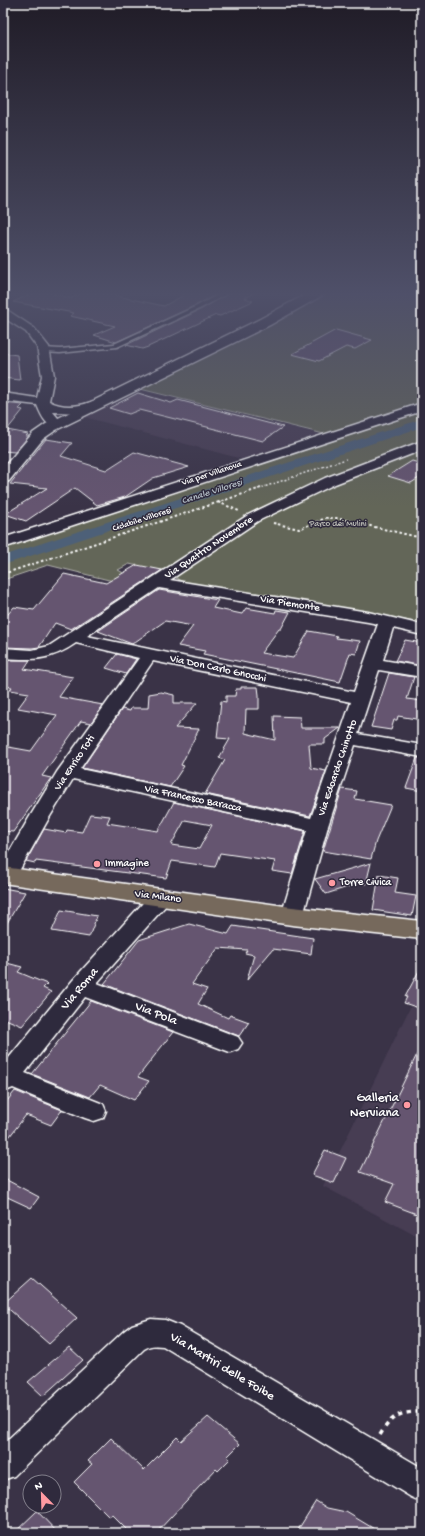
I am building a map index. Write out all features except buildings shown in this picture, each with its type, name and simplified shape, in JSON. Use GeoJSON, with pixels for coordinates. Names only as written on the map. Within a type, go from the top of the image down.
{"type":"FeatureCollection","features":[{"type":"Feature","properties":{"kind":"main road","name":"Via Milano"},"geometry":{"type":"LineString","coordinates":[[5,875],[303,917],[422,930]]}},
{"type":"Feature","properties":{"kind":"main road","name":"Via Milano"},"geometry":{"type":"LineString","coordinates":[[303,917],[422,941]]}},
{"type":"Feature","properties":{"kind":"street"},"geometry":{"type":"LineString","coordinates":[[46,364],[48,376],[42,402],[38,406],[37,416],[41,426],[51,427]]}},
{"type":"Feature","properties":{"kind":"street"},"geometry":{"type":"LineString","coordinates":[[3,478],[35,440],[51,427],[180,364]]}},
{"type":"Feature","properties":{"kind":"street"},"geometry":{"type":"LineString","coordinates":[[3,397],[42,402],[53,408],[71,410],[97,404]]}},
{"type":"Feature","properties":{"kind":"street","name":"Via per Villanova"},"geometry":{"type":"LineString","coordinates":[[3,543],[422,407]]}},
{"type":"Feature","properties":{"kind":"street","name":"Via Quattro Novembre"},"geometry":{"type":"LineString","coordinates":[[3,653],[32,655],[43,654],[55,650],[253,518],[330,481],[422,445]]}},
{"type":"Feature","properties":{"kind":"street"},"geometry":{"type":"LineString","coordinates":[[406,451],[422,454]]}},
{"type":"Feature","properties":{"kind":"street","name":"Via Piemonte"},"geometry":{"type":"LineString","coordinates":[[156,583],[308,607],[422,630]]}},
{"type":"Feature","properties":{"kind":"street","name":"Via Edoardo Chinotto"},"geometry":{"type":"LineString","coordinates":[[303,917],[318,826],[387,622]]}},
{"type":"Feature","properties":{"kind":"street","name":"Via Don Carlo Gnocchi"},"geometry":{"type":"LineString","coordinates":[[75,638],[361,699]]}},
{"type":"Feature","properties":{"kind":"street","name":"Via Enrico Toti"},"geometry":{"type":"LineString","coordinates":[[5,875],[67,772],[149,655]]}},
{"type":"Feature","properties":{"kind":"street"},"geometry":{"type":"LineString","coordinates":[[373,664],[422,672]]}},
{"type":"Feature","properties":{"kind":"street"},"geometry":{"type":"LineString","coordinates":[[348,738],[422,751]]}},
{"type":"Feature","properties":{"kind":"street","name":"Via Francesco Baracca"},"geometry":{"type":"LineString","coordinates":[[67,772],[318,826]]}},
{"type":"Feature","properties":{"kind":"street","name":"Via Roma"},"geometry":{"type":"LineString","coordinates":[[5,1078],[81,986],[160,898]]}},
{"type":"Feature","properties":{"kind":"street","name":"Via Pola"},"geometry":{"type":"LineString","coordinates":[[81,986],[230,1043]]}},
{"type":"Feature","properties":{"kind":"street"},"geometry":{"type":"LineString","coordinates":[[5,1078],[94,1111]]}},
{"type":"Feature","properties":{"kind":"street","name":"Via Martiri delle Foibe"},"geometry":{"type":"LineString","coordinates":[[3,1465],[134,1340],[151,1331],[170,1335],[422,1486]]}},
{"type":"Feature","properties":{"kind":"path","name":"Ciclabile Villoresi"},"geometry":{"type":"LineString","coordinates":[[3,574],[346,459]]}},
{"type":"Feature","properties":{"kind":"path"},"geometry":{"type":"LineString","coordinates":[[218,502],[253,518],[293,529],[299,529],[326,518],[336,518],[422,538]]}},
{"type":"Feature","properties":{"kind":"path"},"geometry":{"type":"LineString","coordinates":[[370,1455],[386,1424],[392,1417],[400,1412],[422,1412]]}},
{"type":"Feature","properties":{"kind":"shaded area"},"geometry":{"type":"Polygon","coordinates":[[[140,390],[320,434],[242,459],[84,417],[140,390]]]}},
{"type":"Feature","properties":{"kind":"shaded area"},"geometry":{"type":"Polygon","coordinates":[[[422,983],[422,1239],[323,1186],[422,983]]]}},
{"type":"Feature","properties":{"kind":"green space","name":"Parco dei Mulini"},"geometry":{"type":"Polygon","coordinates":[[[184,364],[422,364],[422,623],[183,582],[164,571],[129,564],[118,570],[129,576],[117,582],[48,565],[3,580],[3,545],[328,435],[136,388],[184,364]]]}},
{"type":"Feature","properties":{"kind":"waterway","name":"Canale Villoresi"},"geometry":{"type":"LineString","coordinates":[[3,561],[422,423]]}},
{"type":"Feature","properties":{"kind":"place","name":"Immagine"},"geometry":{"type":"Point","coordinates":[97,864]}},
{"type":"Feature","properties":{"kind":"place","name":"Torre Civica"},"geometry":{"type":"Point","coordinates":[332,883]}},
{"type":"Feature","properties":{"kind":"place","name":"Galleria Nerviana"},"geometry":{"type":"Point","coordinates":[407,1105]}}]}
